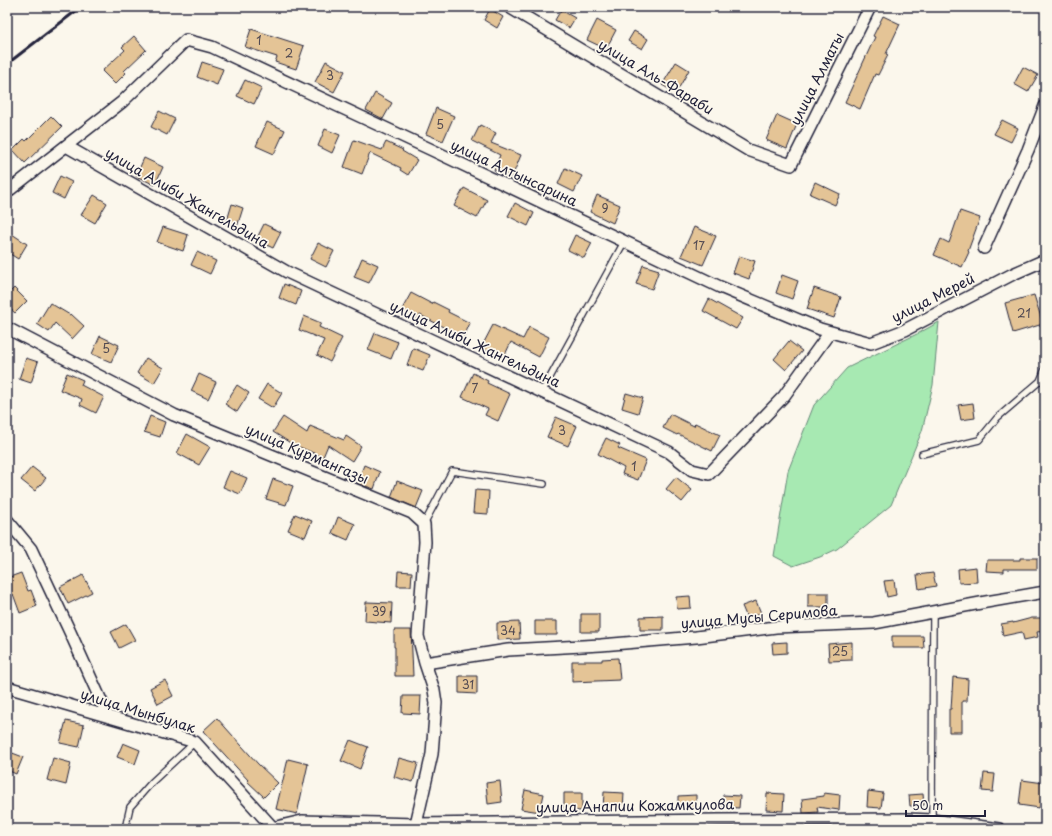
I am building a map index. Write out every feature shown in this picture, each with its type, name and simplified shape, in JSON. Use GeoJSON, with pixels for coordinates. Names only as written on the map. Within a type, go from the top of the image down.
{"type":"FeatureCollection","features":[{"type":"Feature","properties":{"kind":"street","name":"улица Аль-Фараби"},"geometry":{"type":"LineString","coordinates":[[509,7],[748,150],[791,165]]}},
{"type":"Feature","properties":{"kind":"street","name":"улица Алматы"},"geometry":{"type":"LineString","coordinates":[[791,165],[870,7]]}},
{"type":"Feature","properties":{"kind":"street","name":"улица Алтынсарина"},"geometry":{"type":"LineString","coordinates":[[66,146],[122,102],[186,40],[212,47],[720,287],[830,332]]}},
{"type":"Feature","properties":{"kind":"street"},"geometry":{"type":"LineString","coordinates":[[984,248],[1028,150],[1045,106]]}},
{"type":"Feature","properties":{"kind":"street"},"geometry":{"type":"LineString","coordinates":[[7,192],[66,146]]}},
{"type":"Feature","properties":{"kind":"street","name":"улица Алиби Жангельдина"},"geometry":{"type":"LineString","coordinates":[[66,146],[287,272],[669,452],[692,470],[709,474],[784,396],[830,332]]}},
{"type":"Feature","properties":{"kind":"street","name":"улица Мерей"},"geometry":{"type":"LineString","coordinates":[[830,332],[871,343],[905,330],[1013,274],[1045,260]]}},
{"type":"Feature","properties":{"kind":"street","name":"улица Курмангазы"},"geometry":{"type":"LineString","coordinates":[[7,328],[174,415],[412,513],[424,524]]}},
{"type":"Feature","properties":{"kind":"street"},"geometry":{"type":"LineString","coordinates":[[7,520],[31,549],[108,716]]}},
{"type":"Feature","properties":{"kind":"street"},"geometry":{"type":"LineString","coordinates":[[416,824],[432,754],[436,703],[434,690],[418,636],[425,542],[424,524]]}},
{"type":"Feature","properties":{"kind":"street","name":"улица Мусы Серимова"},"geometry":{"type":"LineString","coordinates":[[425,663],[508,650],[601,645],[696,637],[776,627],[874,623],[1045,592]]}},
{"type":"Feature","properties":{"kind":"street","name":"улица Мынбулак"},"geometry":{"type":"LineString","coordinates":[[7,687],[195,742],[273,828]]}},
{"type":"Feature","properties":{"kind":"street","name":"улица Анапии Кожамкулова"},"geometry":{"type":"LineString","coordinates":[[273,828],[302,821],[416,824],[718,824],[907,819],[932,825],[999,829]]}},
{"type":"Feature","properties":{"kind":"lane"},"geometry":{"type":"LineString","coordinates":[[542,392],[624,242]]}},
{"type":"Feature","properties":{"kind":"lane"},"geometry":{"type":"LineString","coordinates":[[922,454],[980,440],[997,418],[1040,381],[1045,369]]}},
{"type":"Feature","properties":{"kind":"lane"},"geometry":{"type":"LineString","coordinates":[[424,524],[452,471],[544,484]]}},
{"type":"Feature","properties":{"kind":"lane"},"geometry":{"type":"LineString","coordinates":[[932,825],[933,612]]}},
{"type":"Feature","properties":{"kind":"lane"},"geometry":{"type":"LineString","coordinates":[[125,829],[130,807],[152,782],[195,742]]}},
{"type":"Feature","properties":{"kind":"green space"},"geometry":{"type":"Polygon","coordinates":[[[939,322],[933,385],[922,431],[891,505],[837,549],[820,557],[793,566],[774,556],[788,471],[814,405],[847,368],[939,322]]]}},
{"type":"Feature","properties":{"kind":"building"},"geometry":{"type":"Polygon","coordinates":[[[490,9],[503,17],[497,28],[484,20],[490,9]]]}},
{"type":"Feature","properties":{"kind":"building"},"geometry":{"type":"Polygon","coordinates":[[[561,10],[575,18],[569,28],[555,20],[561,10]]]}},
{"type":"Feature","properties":{"kind":"building"},"geometry":{"type":"Polygon","coordinates":[[[883,16],[900,24],[886,54],[888,55],[878,75],[875,74],[860,109],[845,102],[883,16]]]}},
{"type":"Feature","properties":{"kind":"building"},"geometry":{"type":"Polygon","coordinates":[[[597,20],[616,30],[606,49],[587,40],[597,20]]]}},
{"type":"Feature","properties":{"kind":"building"},"geometry":{"type":"Polygon","coordinates":[[[251,29],[304,46],[296,69],[275,62],[277,57],[245,47],[251,29]]]}},
{"type":"Feature","properties":{"kind":"building"},"geometry":{"type":"Polygon","coordinates":[[[634,31],[648,39],[642,49],[628,41],[634,31]]]}},
{"type":"Feature","properties":{"kind":"building"},"geometry":{"type":"Polygon","coordinates":[[[134,36],[146,50],[124,71],[126,73],[115,84],[102,71],[125,50],[122,47],[134,36]]]}},
{"type":"Feature","properties":{"kind":"building"},"geometry":{"type":"Polygon","coordinates":[[[326,61],[345,71],[334,92],[315,82],[326,61]]]}},
{"type":"Feature","properties":{"kind":"building"},"geometry":{"type":"Polygon","coordinates":[[[202,62],[223,69],[217,85],[197,77],[202,62]]]}},
{"type":"Feature","properties":{"kind":"building"},"geometry":{"type":"Polygon","coordinates":[[[676,62],[689,70],[676,93],[662,85],[676,62]]]}},
{"type":"Feature","properties":{"kind":"building"},"geometry":{"type":"Polygon","coordinates":[[[1023,67],[1038,75],[1028,92],[1014,84],[1023,67]]]}},
{"type":"Feature","properties":{"kind":"building"},"geometry":{"type":"Polygon","coordinates":[[[245,80],[262,88],[254,104],[237,96],[245,80]]]}},
{"type":"Feature","properties":{"kind":"building"},"geometry":{"type":"Polygon","coordinates":[[[375,93],[392,103],[383,119],[366,110],[375,93]]]}},
{"type":"Feature","properties":{"kind":"building"},"geometry":{"type":"Polygon","coordinates":[[[436,108],[454,116],[443,141],[426,134],[436,108]]]}},
{"type":"Feature","properties":{"kind":"building"},"geometry":{"type":"Polygon","coordinates":[[[159,111],[175,119],[167,135],[151,127],[159,111]]]}},
{"type":"Feature","properties":{"kind":"building"},"geometry":{"type":"Polygon","coordinates":[[[777,115],[797,124],[787,149],[766,140],[777,115]]]}},
{"type":"Feature","properties":{"kind":"building"},"geometry":{"type":"Polygon","coordinates":[[[51,116],[62,127],[25,163],[13,150],[24,139],[26,141],[51,116]]]}},
{"type":"Feature","properties":{"kind":"building"},"geometry":{"type":"Polygon","coordinates":[[[1002,120],[1018,128],[1011,142],[994,134],[1002,120]]]}},
{"type":"Feature","properties":{"kind":"building"},"geometry":{"type":"Polygon","coordinates":[[[267,122],[285,130],[274,154],[256,146],[267,122]]]}},
{"type":"Feature","properties":{"kind":"building"},"geometry":{"type":"Polygon","coordinates":[[[480,125],[496,133],[491,143],[521,155],[512,177],[494,170],[500,155],[472,141],[480,125]]]}},
{"type":"Feature","properties":{"kind":"building"},"geometry":{"type":"Polygon","coordinates":[[[325,129],[340,135],[332,153],[318,146],[325,129]]]}},
{"type":"Feature","properties":{"kind":"building"},"geometry":{"type":"Polygon","coordinates":[[[354,140],[382,150],[386,142],[403,150],[402,151],[417,160],[408,175],[400,170],[401,168],[370,153],[362,174],[344,167],[354,140]]]}},
{"type":"Feature","properties":{"kind":"building"},"geometry":{"type":"Polygon","coordinates":[[[144,158],[163,167],[155,185],[136,176],[144,158]]]}},
{"type":"Feature","properties":{"kind":"building"},"geometry":{"type":"Polygon","coordinates":[[[565,168],[582,176],[574,192],[558,184],[565,168]]]}},
{"type":"Feature","properties":{"kind":"building"},"geometry":{"type":"Polygon","coordinates":[[[60,176],[72,182],[64,199],[52,193],[60,176]]]}},
{"type":"Feature","properties":{"kind":"building"},"geometry":{"type":"Polygon","coordinates":[[[815,182],[840,194],[835,205],[810,194],[815,182]]]}},
{"type":"Feature","properties":{"kind":"building"},"geometry":{"type":"Polygon","coordinates":[[[464,188],[487,200],[477,218],[454,206],[464,188]]]}},
{"type":"Feature","properties":{"kind":"building"},"geometry":{"type":"Polygon","coordinates":[[[94,195],[107,203],[95,223],[81,215],[94,195]]]}},
{"type":"Feature","properties":{"kind":"building"},"geometry":{"type":"Polygon","coordinates":[[[597,195],[620,205],[613,223],[590,212],[597,195]]]}},
{"type":"Feature","properties":{"kind":"building"},"geometry":{"type":"Polygon","coordinates":[[[515,203],[534,213],[528,226],[508,216],[515,203]]]}},
{"type":"Feature","properties":{"kind":"building"},"geometry":{"type":"Polygon","coordinates":[[[232,204],[243,208],[237,227],[226,224],[232,204]]]}},
{"type":"Feature","properties":{"kind":"building"},"geometry":{"type":"Polygon","coordinates":[[[960,211],[980,218],[968,251],[969,252],[962,267],[934,255],[941,239],[949,243],[960,211]]]}},
{"type":"Feature","properties":{"kind":"building"},"geometry":{"type":"Polygon","coordinates":[[[264,224],[281,232],[273,248],[256,240],[264,224]]]}},
{"type":"Feature","properties":{"kind":"building"},"geometry":{"type":"Polygon","coordinates":[[[163,227],[188,235],[183,251],[157,242],[163,227]]]}},
{"type":"Feature","properties":{"kind":"building"},"geometry":{"type":"Polygon","coordinates":[[[694,227],[716,236],[703,265],[681,256],[694,227]]]}},
{"type":"Feature","properties":{"kind":"building"},"geometry":{"type":"Polygon","coordinates":[[[12,234],[27,244],[18,259],[7,252],[7,242],[12,234]]]}},
{"type":"Feature","properties":{"kind":"building"},"geometry":{"type":"Polygon","coordinates":[[[575,235],[592,243],[584,258],[568,250],[575,235]]]}},
{"type":"Feature","properties":{"kind":"building"},"geometry":{"type":"Polygon","coordinates":[[[318,243],[334,251],[326,267],[310,259],[318,243]]]}},
{"type":"Feature","properties":{"kind":"building"},"geometry":{"type":"Polygon","coordinates":[[[197,252],[216,261],[210,274],[191,265],[197,252]]]}},
{"type":"Feature","properties":{"kind":"building"},"geometry":{"type":"Polygon","coordinates":[[[739,256],[755,261],[749,279],[733,273],[739,256]]]}},
{"type":"Feature","properties":{"kind":"building"},"geometry":{"type":"Polygon","coordinates":[[[362,258],[378,265],[369,283],[354,277],[362,258]]]}},
{"type":"Feature","properties":{"kind":"building"},"geometry":{"type":"Polygon","coordinates":[[[643,265],[659,270],[652,289],[636,284],[643,265]]]}},
{"type":"Feature","properties":{"kind":"building"},"geometry":{"type":"Polygon","coordinates":[[[782,275],[798,281],[792,299],[776,293],[782,275]]]}},
{"type":"Feature","properties":{"kind":"building"},"geometry":{"type":"Polygon","coordinates":[[[284,284],[301,291],[296,305],[279,298],[284,284]]]}},
{"type":"Feature","properties":{"kind":"building"},"geometry":{"type":"Polygon","coordinates":[[[14,288],[27,301],[15,313],[7,306],[7,295],[14,288]]]}},
{"type":"Feature","properties":{"kind":"building"},"geometry":{"type":"Polygon","coordinates":[[[814,288],[841,297],[834,318],[807,309],[814,288]]]}},
{"type":"Feature","properties":{"kind":"building"},"geometry":{"type":"Polygon","coordinates":[[[411,293],[432,304],[433,302],[449,310],[448,312],[470,323],[463,339],[446,331],[447,329],[420,315],[418,320],[401,311],[411,293]]]}},
{"type":"Feature","properties":{"kind":"building"},"geometry":{"type":"Polygon","coordinates":[[[1034,295],[1043,324],[1013,333],[1005,303],[1034,295]]]}},
{"type":"Feature","properties":{"kind":"building"},"geometry":{"type":"Polygon","coordinates":[[[709,299],[743,318],[736,329],[703,311],[709,299]]]}},
{"type":"Feature","properties":{"kind":"building"},"geometry":{"type":"Polygon","coordinates":[[[50,303],[70,315],[71,314],[84,326],[72,339],[55,323],[49,332],[37,324],[50,303]]]}},
{"type":"Feature","properties":{"kind":"building"},"geometry":{"type":"Polygon","coordinates":[[[304,316],[321,323],[319,327],[342,338],[330,362],[317,355],[324,340],[299,330],[304,316]]]}},
{"type":"Feature","properties":{"kind":"building"},"geometry":{"type":"Polygon","coordinates":[[[493,325],[523,339],[529,327],[549,337],[539,357],[511,342],[503,359],[481,348],[493,325]]]}},
{"type":"Feature","properties":{"kind":"building"},"geometry":{"type":"Polygon","coordinates":[[[375,333],[398,342],[391,359],[368,350],[375,333]]]}},
{"type":"Feature","properties":{"kind":"building"},"geometry":{"type":"Polygon","coordinates":[[[100,336],[119,345],[111,362],[92,354],[100,336]]]}},
{"type":"Feature","properties":{"kind":"building"},"geometry":{"type":"Polygon","coordinates":[[[789,341],[802,351],[786,370],[774,359],[789,341]]]}},
{"type":"Feature","properties":{"kind":"building"},"geometry":{"type":"Polygon","coordinates":[[[413,348],[430,355],[423,371],[407,365],[413,348]]]}},
{"type":"Feature","properties":{"kind":"building"},"geometry":{"type":"Polygon","coordinates":[[[26,358],[38,362],[31,383],[19,379],[26,358]]]}},
{"type":"Feature","properties":{"kind":"building"},"geometry":{"type":"Polygon","coordinates":[[[146,358],[163,368],[154,383],[137,373],[146,358]]]}},
{"type":"Feature","properties":{"kind":"building"},"geometry":{"type":"Polygon","coordinates":[[[67,373],[83,380],[81,385],[104,397],[96,413],[80,405],[82,399],[60,390],[67,373]]]}},
{"type":"Feature","properties":{"kind":"building"},"geometry":{"type":"Polygon","coordinates":[[[473,373],[488,381],[487,383],[510,394],[498,421],[485,415],[488,409],[462,397],[473,373]]]}},
{"type":"Feature","properties":{"kind":"building"},"geometry":{"type":"Polygon","coordinates":[[[199,374],[216,382],[208,399],[191,391],[199,374]]]}},
{"type":"Feature","properties":{"kind":"building"},"geometry":{"type":"Polygon","coordinates":[[[267,384],[282,393],[273,408],[258,399],[267,384]]]}},
{"type":"Feature","properties":{"kind":"building"},"geometry":{"type":"Polygon","coordinates":[[[237,385],[249,393],[237,412],[225,404],[237,385]]]}},
{"type":"Feature","properties":{"kind":"building"},"geometry":{"type":"Polygon","coordinates":[[[626,393],[643,398],[638,413],[622,408],[626,393]]]}},
{"type":"Feature","properties":{"kind":"building"},"geometry":{"type":"Polygon","coordinates":[[[973,403],[975,418],[961,420],[958,405],[973,403]]]}},
{"type":"Feature","properties":{"kind":"building"},"geometry":{"type":"Polygon","coordinates":[[[670,414],[694,426],[695,423],[720,435],[712,451],[663,428],[670,414]]]}},
{"type":"Feature","properties":{"kind":"building"},"geometry":{"type":"Polygon","coordinates":[[[150,416],[165,422],[160,437],[144,432],[150,416]]]}},
{"type":"Feature","properties":{"kind":"building"},"geometry":{"type":"Polygon","coordinates":[[[283,417],[307,433],[310,426],[344,440],[346,436],[361,446],[352,461],[328,445],[323,457],[292,444],[273,432],[283,417]]]}},
{"type":"Feature","properties":{"kind":"building"},"geometry":{"type":"Polygon","coordinates":[[[556,417],[577,426],[568,446],[547,437],[556,417]]]}},
{"type":"Feature","properties":{"kind":"building"},"geometry":{"type":"Polygon","coordinates":[[[187,434],[210,447],[199,465],[177,453],[187,434]]]}},
{"type":"Feature","properties":{"kind":"building"},"geometry":{"type":"Polygon","coordinates":[[[606,438],[620,445],[618,448],[646,460],[638,480],[622,474],[624,468],[598,454],[606,438]]]}},
{"type":"Feature","properties":{"kind":"building"},"geometry":{"type":"Polygon","coordinates":[[[364,465],[380,472],[374,489],[357,483],[364,465]]]}},
{"type":"Feature","properties":{"kind":"building"},"geometry":{"type":"Polygon","coordinates":[[[32,467],[46,478],[35,491],[21,480],[32,467]]]}},
{"type":"Feature","properties":{"kind":"building"},"geometry":{"type":"Polygon","coordinates":[[[230,471],[247,478],[240,494],[223,487],[230,471]]]}},
{"type":"Feature","properties":{"kind":"building"},"geometry":{"type":"Polygon","coordinates":[[[676,477],[692,490],[682,502],[666,489],[676,477]]]}},
{"type":"Feature","properties":{"kind":"building"},"geometry":{"type":"Polygon","coordinates":[[[273,479],[293,486],[286,505],[266,499],[273,479]]]}},
{"type":"Feature","properties":{"kind":"building"},"geometry":{"type":"Polygon","coordinates":[[[397,481],[423,491],[416,508],[391,497],[397,481]]]}},
{"type":"Feature","properties":{"kind":"building"},"geometry":{"type":"Polygon","coordinates":[[[475,490],[489,491],[488,514],[473,513],[475,490]]]}},
{"type":"Feature","properties":{"kind":"building"},"geometry":{"type":"Polygon","coordinates":[[[295,514],[312,521],[305,537],[288,530],[295,514]]]}},
{"type":"Feature","properties":{"kind":"building"},"geometry":{"type":"Polygon","coordinates":[[[338,517],[355,524],[348,540],[332,533],[338,517]]]}},
{"type":"Feature","properties":{"kind":"building"},"geometry":{"type":"Polygon","coordinates":[[[1020,558],[1037,558],[1037,569],[1004,569],[1004,572],[986,571],[987,560],[1020,560],[1020,558]]]}},
{"type":"Feature","properties":{"kind":"building"},"geometry":{"type":"Polygon","coordinates":[[[976,567],[977,582],[959,583],[958,569],[976,567]]]}},
{"type":"Feature","properties":{"kind":"building"},"geometry":{"type":"Polygon","coordinates":[[[398,571],[412,572],[411,586],[397,586],[398,571]]]}},
{"type":"Feature","properties":{"kind":"building"},"geometry":{"type":"Polygon","coordinates":[[[21,573],[28,591],[31,590],[37,606],[20,613],[13,594],[10,595],[7,586],[7,578],[21,573]]]}},
{"type":"Feature","properties":{"kind":"building"},"geometry":{"type":"Polygon","coordinates":[[[933,573],[936,586],[919,589],[917,575],[933,573]]]}},
{"type":"Feature","properties":{"kind":"building"},"geometry":{"type":"Polygon","coordinates":[[[83,575],[92,592],[68,604],[60,587],[83,575]]]}},
{"type":"Feature","properties":{"kind":"building"},"geometry":{"type":"Polygon","coordinates":[[[894,580],[896,595],[887,597],[884,581],[894,580]]]}},
{"type":"Feature","properties":{"kind":"building"},"geometry":{"type":"Polygon","coordinates":[[[808,593],[828,593],[828,607],[808,607],[808,593]]]}},
{"type":"Feature","properties":{"kind":"building"},"geometry":{"type":"Polygon","coordinates":[[[690,596],[691,608],[677,609],[676,597],[690,596]]]}},
{"type":"Feature","properties":{"kind":"building"},"geometry":{"type":"Polygon","coordinates":[[[756,601],[761,613],[747,618],[742,606],[756,601]]]}},
{"type":"Feature","properties":{"kind":"building"},"geometry":{"type":"Polygon","coordinates":[[[366,602],[392,603],[391,623],[365,621],[366,602]]]}},
{"type":"Feature","properties":{"kind":"building"},"geometry":{"type":"Polygon","coordinates":[[[581,614],[599,614],[599,632],[581,632],[581,614]]]}},
{"type":"Feature","properties":{"kind":"building"},"geometry":{"type":"Polygon","coordinates":[[[663,616],[663,630],[640,630],[640,617],[663,616]]]}},
{"type":"Feature","properties":{"kind":"building"},"geometry":{"type":"Polygon","coordinates":[[[1032,618],[1045,618],[1045,631],[1037,632],[1038,637],[1024,640],[1022,632],[1003,636],[1001,624],[1013,623],[1032,618]]]}},
{"type":"Feature","properties":{"kind":"building"},"geometry":{"type":"Polygon","coordinates":[[[535,621],[557,621],[557,635],[535,635],[535,621]]]}},
{"type":"Feature","properties":{"kind":"building"},"geometry":{"type":"Polygon","coordinates":[[[519,622],[520,639],[497,640],[497,623],[519,622]]]}},
{"type":"Feature","properties":{"kind":"building"},"geometry":{"type":"Polygon","coordinates":[[[126,624],[135,640],[119,648],[111,632],[126,624]]]}},
{"type":"Feature","properties":{"kind":"building"},"geometry":{"type":"Polygon","coordinates":[[[394,630],[411,630],[413,676],[395,676],[394,630]]]}},
{"type":"Feature","properties":{"kind":"building"},"geometry":{"type":"Polygon","coordinates":[[[892,636],[923,636],[924,648],[892,648],[892,636]]]}},
{"type":"Feature","properties":{"kind":"building"},"geometry":{"type":"Polygon","coordinates":[[[787,642],[787,653],[773,654],[772,643],[787,642]]]}},
{"type":"Feature","properties":{"kind":"building"},"geometry":{"type":"Polygon","coordinates":[[[852,642],[852,660],[829,661],[828,644],[852,642]]]}},
{"type":"Feature","properties":{"kind":"building"},"geometry":{"type":"Polygon","coordinates":[[[618,658],[620,680],[572,682],[572,661],[602,661],[602,659],[618,658]]]}},
{"type":"Feature","properties":{"kind":"building"},"geometry":{"type":"Polygon","coordinates":[[[459,676],[477,676],[477,694],[459,693],[459,676]]]}},
{"type":"Feature","properties":{"kind":"building"},"geometry":{"type":"Polygon","coordinates":[[[953,677],[968,679],[967,701],[962,701],[962,732],[949,732],[949,709],[951,709],[953,677]]]}},
{"type":"Feature","properties":{"kind":"building"},"geometry":{"type":"Polygon","coordinates":[[[165,680],[173,696],[158,704],[150,688],[165,680]]]}},
{"type":"Feature","properties":{"kind":"building"},"geometry":{"type":"Polygon","coordinates":[[[403,696],[421,696],[420,714],[402,713],[403,696]]]}},
{"type":"Feature","properties":{"kind":"building"},"geometry":{"type":"Polygon","coordinates":[[[217,718],[258,764],[278,783],[264,797],[247,781],[248,780],[203,731],[217,718]]]}},
{"type":"Feature","properties":{"kind":"building"},"geometry":{"type":"Polygon","coordinates":[[[66,721],[84,725],[79,747],[60,743],[66,721]]]}},
{"type":"Feature","properties":{"kind":"building"},"geometry":{"type":"Polygon","coordinates":[[[350,740],[368,747],[360,769],[341,761],[350,740]]]}},
{"type":"Feature","properties":{"kind":"building"},"geometry":{"type":"Polygon","coordinates":[[[123,743],[140,750],[135,764],[117,757],[123,743]]]}},
{"type":"Feature","properties":{"kind":"building"},"geometry":{"type":"Polygon","coordinates":[[[7,751],[23,757],[16,774],[7,770],[7,751]]]}},
{"type":"Feature","properties":{"kind":"building"},"geometry":{"type":"Polygon","coordinates":[[[53,758],[71,763],[66,785],[47,780],[53,758]]]}},
{"type":"Feature","properties":{"kind":"building"},"geometry":{"type":"Polygon","coordinates":[[[399,758],[418,763],[413,782],[394,777],[399,758]]]}},
{"type":"Feature","properties":{"kind":"building"},"geometry":{"type":"Polygon","coordinates":[[[288,759],[308,764],[297,814],[276,809],[288,759]]]}},
{"type":"Feature","properties":{"kind":"building"},"geometry":{"type":"Polygon","coordinates":[[[984,773],[995,774],[993,792],[982,791],[984,773]]]}},
{"type":"Feature","properties":{"kind":"building"},"geometry":{"type":"Polygon","coordinates":[[[1022,780],[1044,783],[1040,808],[1019,805],[1022,780]]]}},
{"type":"Feature","properties":{"kind":"building"},"geometry":{"type":"Polygon","coordinates":[[[500,781],[502,802],[488,804],[486,783],[500,781]]]}},
{"type":"Feature","properties":{"kind":"building"},"geometry":{"type":"Polygon","coordinates":[[[525,790],[544,794],[540,812],[521,809],[525,790]]]}},
{"type":"Feature","properties":{"kind":"building"},"geometry":{"type":"Polygon","coordinates":[[[868,791],[883,793],[881,808],[867,807],[868,791]]]}},
{"type":"Feature","properties":{"kind":"building"},"geometry":{"type":"Polygon","coordinates":[[[604,792],[624,793],[623,810],[603,809],[604,792]]]}},
{"type":"Feature","properties":{"kind":"building"},"geometry":{"type":"Polygon","coordinates":[[[564,793],[582,793],[582,811],[564,810],[564,793]]]}},
{"type":"Feature","properties":{"kind":"building"},"geometry":{"type":"Polygon","coordinates":[[[767,793],[784,794],[783,811],[766,810],[767,793]]]}},
{"type":"Feature","properties":{"kind":"building"},"geometry":{"type":"Polygon","coordinates":[[[824,793],[840,795],[839,810],[817,807],[818,812],[803,813],[802,799],[824,796],[824,793]]]}},
{"type":"Feature","properties":{"kind":"building"},"geometry":{"type":"Polygon","coordinates":[[[923,794],[924,805],[910,806],[909,795],[923,794]]]}},
{"type":"Feature","properties":{"kind":"building"},"geometry":{"type":"Polygon","coordinates":[[[696,795],[696,809],[678,809],[678,796],[696,795]]]}},
{"type":"Feature","properties":{"kind":"building"},"geometry":{"type":"Polygon","coordinates":[[[723,795],[740,796],[739,808],[723,807],[723,795]]]}},
{"type":"Feature","properties":{"kind":"railway"},"geometry":{"type":"LineString","coordinates":[[7,64],[81,7]]}}]}
